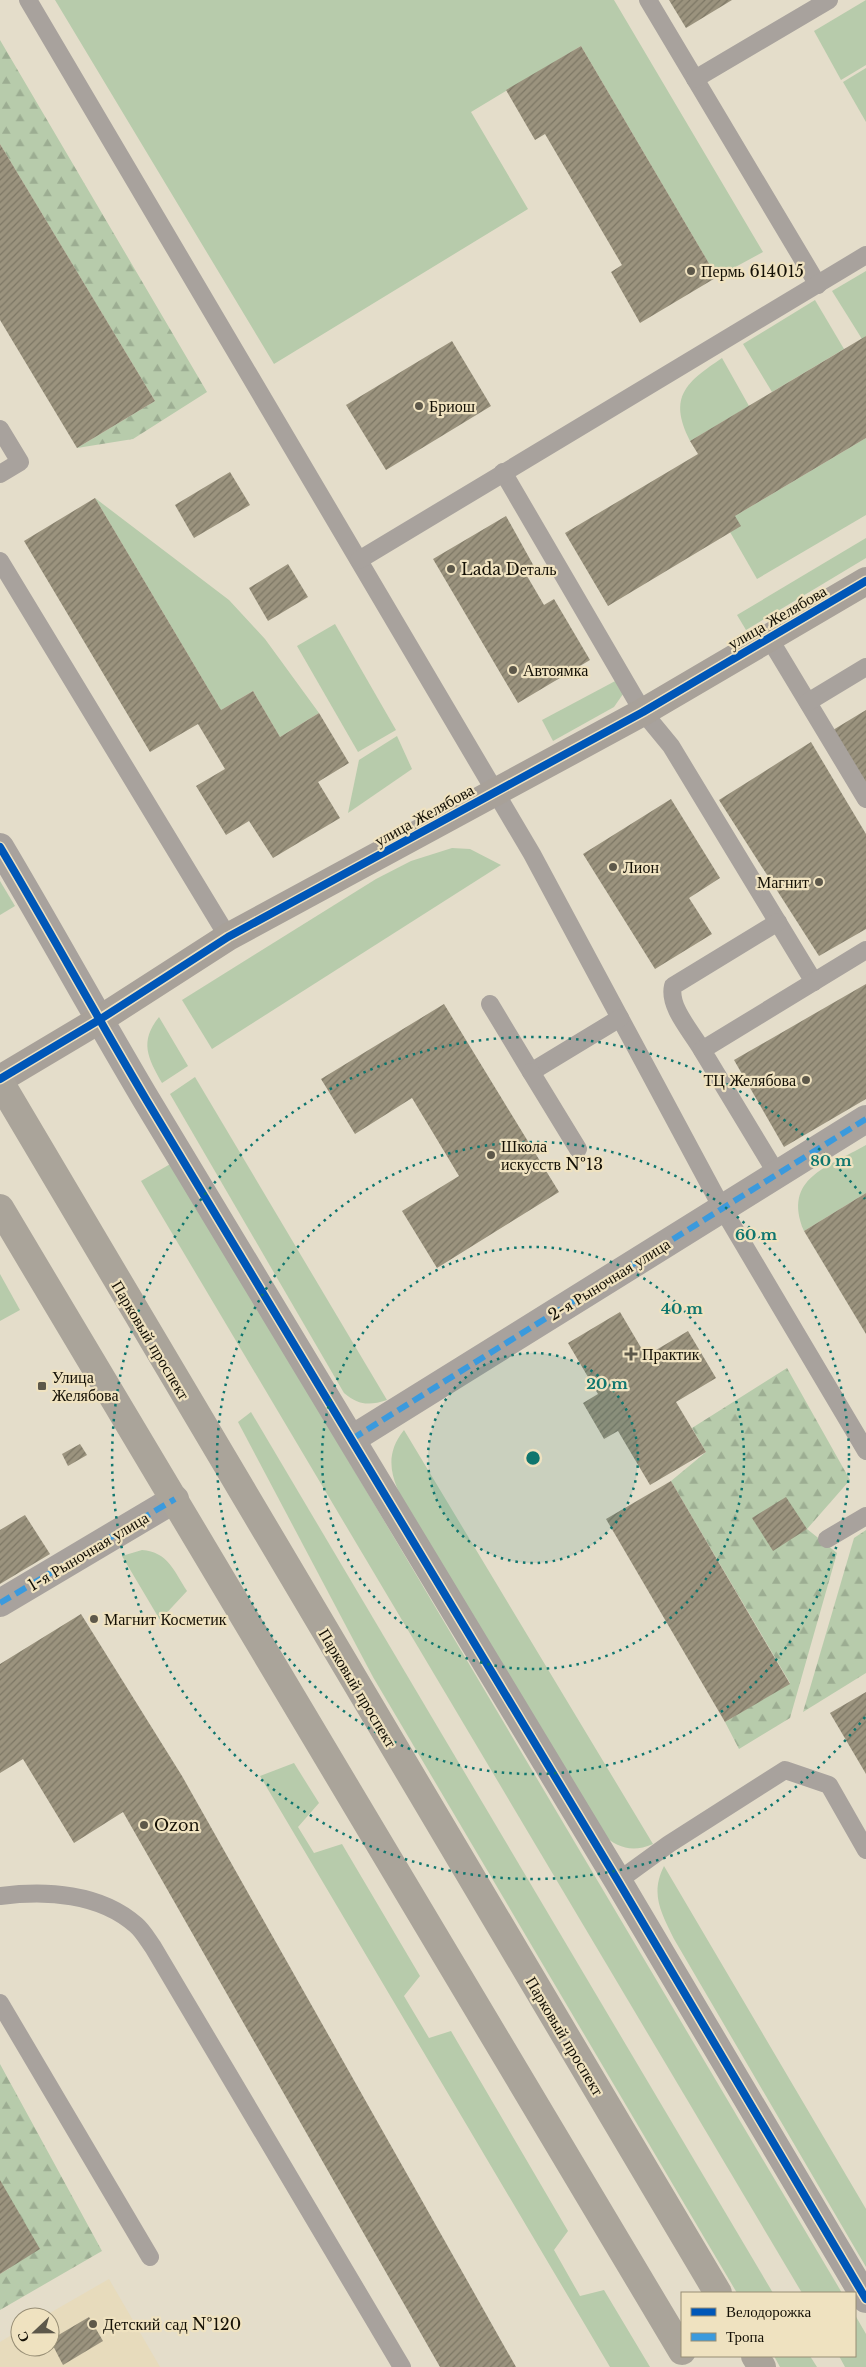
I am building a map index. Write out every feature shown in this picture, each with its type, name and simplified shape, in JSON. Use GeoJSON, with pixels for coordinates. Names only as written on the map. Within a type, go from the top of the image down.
{"type":"FeatureCollection","features":[{"type":"Feature","properties":{"kind":"main road","name":"Парковый проспект"},"geometry":{"type":"LineString","coordinates":[[0,1080],[717,2292]]}},
{"type":"Feature","properties":{"kind":"main road"},"geometry":{"type":"LineString","coordinates":[[0,1208],[175,1498],[681,2349]]}},
{"type":"Feature","properties":{"kind":"street","name":"улица Желябова"},"geometry":{"type":"LineString","coordinates":[[0,1080],[99,1020],[228,937],[642,712],[866,581]]}},
{"type":"Feature","properties":{"kind":"street"},"geometry":{"type":"LineString","coordinates":[[0,847],[76,975],[99,1020],[618,1881],[866,2299]]}},
{"type":"Feature","properties":{"kind":"street","name":"2-я Рыночная улица"},"geometry":{"type":"LineString","coordinates":[[352,1439],[866,1119]]}},
{"type":"Feature","properties":{"kind":"street","name":"1-я Рыночная улица"},"geometry":{"type":"LineString","coordinates":[[0,1603],[103,1544],[175,1498]]}},
{"type":"Feature","properties":{"kind":"lane"},"geometry":{"type":"LineString","coordinates":[[28,0],[532,854],[722,1208],[866,1451]]}},
{"type":"Feature","properties":{"kind":"lane"},"geometry":{"type":"LineString","coordinates":[[648,0],[818,285]]}},
{"type":"Feature","properties":{"kind":"lane"},"geometry":{"type":"LineString","coordinates":[[695,79],[829,0]]}},
{"type":"Feature","properties":{"kind":"lane"},"geometry":{"type":"LineString","coordinates":[[359,560],[502,472],[866,255]]}},
{"type":"Feature","properties":{"kind":"lane"},"geometry":{"type":"LineString","coordinates":[[0,429],[20,462],[0,474]]}},
{"type":"Feature","properties":{"kind":"lane"},"geometry":{"type":"LineString","coordinates":[[502,472],[642,712],[671,746],[814,982]]}},
{"type":"Feature","properties":{"kind":"lane"},"geometry":{"type":"LineString","coordinates":[[0,561],[228,937]]}},
{"type":"Feature","properties":{"kind":"lane"},"geometry":{"type":"LineString","coordinates":[[769,638],[866,799]]}},
{"type":"Feature","properties":{"kind":"lane"},"geometry":{"type":"LineString","coordinates":[[808,702],[866,667]]}},
{"type":"Feature","properties":{"kind":"lane"},"geometry":{"type":"LineString","coordinates":[[777,1174],[671,995],[673,986],[778,922]]}},
{"type":"Feature","properties":{"kind":"lane"},"geometry":{"type":"LineString","coordinates":[[702,1050],[866,950]]}},
{"type":"Feature","properties":{"kind":"lane"},"geometry":{"type":"LineString","coordinates":[[490,1004],[578,1149]]}},
{"type":"Feature","properties":{"kind":"lane"},"geometry":{"type":"LineString","coordinates":[[531,1072],[620,1018]]}},
{"type":"Feature","properties":{"kind":"lane"},"geometry":{"type":"LineString","coordinates":[[827,1539],[866,1516]]}},
{"type":"Feature","properties":{"kind":"lane"},"geometry":{"type":"LineString","coordinates":[[618,1881],[669,1844],[785,1770],[829,1785],[866,1850]]}},
{"type":"Feature","properties":{"kind":"lane"},"geometry":{"type":"LineString","coordinates":[[0,1896],[27,1892],[66,1894],[97,1903],[120,1913],[138,1926],[153,1947],[402,2367]]}},
{"type":"Feature","properties":{"kind":"lane"},"geometry":{"type":"LineString","coordinates":[[0,2003],[150,2257]]}},
{"type":"Feature","properties":{"kind":"shaded area","name":"Детский сад №120"},"geometry":{"type":"Polygon","coordinates":[[[109,2279],[160,2367],[0,2367],[0,2342],[10,2336],[10,2357],[60,2357],[60,2307],[109,2279]]]}},
{"type":"Feature","properties":{"kind":"green space"},"geometry":{"type":"Polygon","coordinates":[[[55,0],[614,0],[763,252],[717,277],[581,46],[471,112],[528,209],[274,364],[55,0]]]}},
{"type":"Feature","properties":{"kind":"green space"},"geometry":{"type":"Polygon","coordinates":[[[866,0],[866,65],[841,80],[814,31],[866,0]]]}},
{"type":"Feature","properties":{"kind":"green space"},"geometry":{"type":"Polygon","coordinates":[[[0,40],[207,392],[133,439],[77,448],[155,401],[0,144],[0,40]]]}},
{"type":"Feature","properties":{"kind":"green space"},"geometry":{"type":"Polygon","coordinates":[[[866,68],[866,122],[843,82],[866,68]]]}},
{"type":"Feature","properties":{"kind":"green space"},"geometry":{"type":"Polygon","coordinates":[[[866,271],[866,336],[862,339],[832,291],[866,271]]]}},
{"type":"Feature","properties":{"kind":"green space"},"geometry":{"type":"Polygon","coordinates":[[[815,300],[844,349],[772,392],[743,344],[815,300]]]}},
{"type":"Feature","properties":{"kind":"green space"},"geometry":{"type":"Polygon","coordinates":[[[722,358],[749,406],[690,441],[680,412],[684,392],[690,383],[722,358]]]}},
{"type":"Feature","properties":{"kind":"green space"},"geometry":{"type":"Polygon","coordinates":[[[866,438],[866,515],[757,579],[730,532],[735,516],[866,438]]]}},
{"type":"Feature","properties":{"kind":"green space"},"geometry":{"type":"Polygon","coordinates":[[[95,498],[229,600],[265,639],[319,713],[280,737],[253,691],[221,710],[95,498]]]}},
{"type":"Feature","properties":{"kind":"green space"},"geometry":{"type":"Polygon","coordinates":[[[866,538],[866,558],[746,630],[737,615],[866,538]]]}},
{"type":"Feature","properties":{"kind":"green space"},"geometry":{"type":"Polygon","coordinates":[[[335,624],[396,730],[358,752],[297,646],[335,624]]]}},
{"type":"Feature","properties":{"kind":"green space"},"geometry":{"type":"Polygon","coordinates":[[[619,679],[623,694],[614,707],[553,741],[542,720],[619,679]]]}},
{"type":"Feature","properties":{"kind":"green space"},"geometry":{"type":"Polygon","coordinates":[[[397,736],[412,769],[348,813],[359,760],[397,736]]]}},
{"type":"Feature","properties":{"kind":"green space"},"geometry":{"type":"Polygon","coordinates":[[[452,848],[470,849],[501,865],[212,1049],[182,1000],[376,879],[411,861],[452,848]]]}},
{"type":"Feature","properties":{"kind":"green space"},"geometry":{"type":"Polygon","coordinates":[[[0,881],[15,906],[0,915],[0,881]]]}},
{"type":"Feature","properties":{"kind":"green space"},"geometry":{"type":"Polygon","coordinates":[[[159,1017],[188,1066],[162,1083],[150,1058],[147,1042],[149,1034],[159,1017]]]}},
{"type":"Feature","properties":{"kind":"green space"},"geometry":{"type":"Polygon","coordinates":[[[195,1077],[387,1400],[369,1404],[354,1400],[344,1393],[170,1094],[195,1077]]]}},
{"type":"Feature","properties":{"kind":"green space"},"geometry":{"type":"Polygon","coordinates":[[[866,1145],[866,1193],[804,1231],[799,1213],[799,1198],[804,1186],[812,1176],[824,1168],[866,1145]]]}},
{"type":"Feature","properties":{"kind":"green space"},"geometry":{"type":"Polygon","coordinates":[[[172,1163],[841,2292],[801,2292],[141,1181],[172,1163]]]}},
{"type":"Feature","properties":{"kind":"green space"},"geometry":{"type":"Polygon","coordinates":[[[0,1274],[20,1310],[0,1321],[0,1274]]]}},
{"type":"Feature","properties":{"kind":"green space"},"geometry":{"type":"Polygon","coordinates":[[[787,1368],[850,1480],[807,1529],[837,1553],[790,1718],[739,1749],[725,1722],[790,1683],[671,1481],[706,1452],[692,1428],[787,1368]]]}},
{"type":"Feature","properties":{"kind":"green space"},"geometry":{"type":"Polygon","coordinates":[[[251,1412],[772,2292],[736,2292],[373,1677],[238,1422],[251,1412]]]}},
{"type":"Feature","properties":{"kind":"green space"},"geometry":{"type":"Polygon","coordinates":[[[404,1430],[653,1844],[645,1847],[626,1848],[614,1843],[602,1834],[410,1515],[395,1483],[391,1462],[397,1441],[404,1430]]]}},
{"type":"Feature","properties":{"kind":"green space"},"geometry":{"type":"Polygon","coordinates":[[[866,1530],[866,1673],[803,1712],[854,1538],[866,1530]]]}},
{"type":"Feature","properties":{"kind":"green space"},"geometry":{"type":"Polygon","coordinates":[[[142,1550],[158,1554],[164,1559],[174,1570],[187,1591],[160,1620],[122,1556],[142,1550]]]}},
{"type":"Feature","properties":{"kind":"green space"},"geometry":{"type":"Polygon","coordinates":[[[294,1763],[319,1803],[298,1827],[314,1853],[342,1844],[420,1976],[404,1996],[429,2038],[451,2031],[568,2231],[554,2250],[580,2296],[604,2290],[650,2367],[610,2367],[260,1776],[294,1763]]]}},
{"type":"Feature","properties":{"kind":"green space"},"geometry":{"type":"Polygon","coordinates":[[[664,1866],[866,2209],[866,2267],[674,1939],[659,1903],[658,1885],[664,1866]]]}},
{"type":"Feature","properties":{"kind":"green space"},"geometry":{"type":"Polygon","coordinates":[[[0,2064],[102,2251],[0,2310],[0,2274],[10,2268],[0,2180],[0,2064]]]}},
{"type":"Feature","properties":{"kind":"green space"},"geometry":{"type":"Polygon","coordinates":[[[856,2317],[866,2334],[866,2367],[845,2367],[840,2357],[856,2357],[856,2317]]]}},
{"type":"Feature","properties":{"kind":"green space"},"geometry":{"type":"Polygon","coordinates":[[[775,2357],[811,2357],[817,2367],[780,2367],[775,2357]]]}},
{"type":"Feature","properties":{"kind":"building"},"geometry":{"type":"Polygon","coordinates":[[[669,0],[732,0],[686,28],[669,0]]]}},
{"type":"Feature","properties":{"kind":"building"},"geometry":{"type":"Polygon","coordinates":[[[581,46],[717,277],[640,323],[611,272],[622,265],[545,134],[535,140],[506,90],[581,46]]]}},
{"type":"Feature","properties":{"kind":"building"},"geometry":{"type":"Polygon","coordinates":[[[0,144],[155,401],[77,448],[0,320],[0,144]]]}},
{"type":"Feature","properties":{"kind":"building"},"geometry":{"type":"Polygon","coordinates":[[[866,336],[866,438],[735,516],[741,526],[608,606],[565,533],[698,454],[690,441],[866,336]]]}},
{"type":"Feature","properties":{"kind":"building","name":"Бриош"},"geometry":{"type":"Polygon","coordinates":[[[452,341],[491,406],[386,470],[346,405],[452,341]]]}},
{"type":"Feature","properties":{"kind":"building"},"geometry":{"type":"Polygon","coordinates":[[[230,472],[250,505],[194,538],[175,505],[230,472]]]}},
{"type":"Feature","properties":{"kind":"building"},"geometry":{"type":"Polygon","coordinates":[[[95,498],[221,710],[253,691],[280,737],[319,713],[349,763],[318,782],[340,818],[273,858],[249,821],[226,835],[196,786],[225,769],[198,724],[150,752],[24,541],[95,498]]]}},
{"type":"Feature","properties":{"kind":"building"},"geometry":{"type":"Polygon","coordinates":[[[506,516],[536,570],[527,576],[544,605],[554,599],[590,660],[518,703],[433,559],[506,516]]]}},
{"type":"Feature","properties":{"kind":"building"},"geometry":{"type":"Polygon","coordinates":[[[288,564],[308,597],[268,621],[249,588],[288,564]]]}},
{"type":"Feature","properties":{"kind":"building"},"geometry":{"type":"Polygon","coordinates":[[[866,710],[866,786],[833,730],[866,710]]]}},
{"type":"Feature","properties":{"kind":"building","name":"Магнит"},"geometry":{"type":"Polygon","coordinates":[[[811,742],[866,834],[866,929],[819,956],[719,800],[811,742]]]}},
{"type":"Feature","properties":{"kind":"building"},"geometry":{"type":"Polygon","coordinates":[[[671,799],[720,878],[689,898],[712,934],[655,969],[583,854],[671,799]]]}},
{"type":"Feature","properties":{"kind":"building","name":"ТЦ Желябова"},"geometry":{"type":"Polygon","coordinates":[[[866,984],[866,1099],[784,1147],[734,1060],[866,984]]]}},
{"type":"Feature","properties":{"kind":"building","name":"Школа искусств №13"},"geometry":{"type":"Polygon","coordinates":[[[444,1004],[559,1192],[437,1268],[402,1211],[459,1176],[412,1098],[355,1134],[321,1079],[444,1004]]]}},
{"type":"Feature","properties":{"kind":"building"},"geometry":{"type":"Polygon","coordinates":[[[866,1193],[866,1334],[804,1231],[866,1193]]]}},
{"type":"Feature","properties":{"kind":"building"},"geometry":{"type":"Polygon","coordinates":[[[620,1312],[646,1356],[688,1331],[716,1378],[676,1402],[706,1452],[650,1485],[618,1431],[604,1439],[583,1403],[598,1394],[568,1343],[620,1312]]]}},
{"type":"Feature","properties":{"kind":"building"},"geometry":{"type":"Polygon","coordinates":[[[80,1444],[87,1455],[68,1466],[62,1454],[80,1444]]]}},
{"type":"Feature","properties":{"kind":"building"},"geometry":{"type":"Polygon","coordinates":[[[671,1481],[790,1684],[725,1722],[606,1519],[671,1481]]]}},
{"type":"Feature","properties":{"kind":"building"},"geometry":{"type":"Polygon","coordinates":[[[786,1497],[807,1529],[773,1551],[752,1518],[786,1497]]]}},
{"type":"Feature","properties":{"kind":"building"},"geometry":{"type":"Polygon","coordinates":[[[25,1515],[50,1554],[0,1584],[0,1530],[25,1515]]]}},
{"type":"Feature","properties":{"kind":"building"},"geometry":{"type":"Polygon","coordinates":[[[81,1614],[182,1776],[516,2367],[440,2367],[123,1812],[74,1843],[23,1759],[0,1773],[0,1664],[81,1614]]]}},
{"type":"Feature","properties":{"kind":"building"},"geometry":{"type":"Polygon","coordinates":[[[866,1692],[866,1774],[830,1713],[866,1692]]]}},
{"type":"Feature","properties":{"kind":"building"},"geometry":{"type":"Polygon","coordinates":[[[0,2180],[40,2249],[0,2274],[0,2180]]]}},
{"type":"Feature","properties":{"kind":"building"},"geometry":{"type":"Polygon","coordinates":[[[89,2317],[103,2341],[63,2365],[59,2357],[60,2334],[89,2317]]]}},
{"type":"Feature","properties":{"kind":"marked path"},"geometry":{"type":"LineString","coordinates":[[352,1439],[866,1119]]}},
{"type":"Feature","properties":{"kind":"marked path"},"geometry":{"type":"LineString","coordinates":[[0,1603],[175,1499]]}},
{"type":"Feature","properties":{"kind":"cycle path"},"geometry":{"type":"LineString","coordinates":[[0,1079],[99,1020],[228,937],[643,712],[866,581]]}},
{"type":"Feature","properties":{"kind":"cycle path"},"geometry":{"type":"LineString","coordinates":[[0,847],[147,1101],[618,1881],[866,2299]]}},
{"type":"Feature","properties":{"kind":"place","name":"Пермь 614015"},"geometry":{"type":"Point","coordinates":[691,271]}},
{"type":"Feature","properties":{"kind":"place","name":"Бриош"},"geometry":{"type":"Point","coordinates":[419,406]}},
{"type":"Feature","properties":{"kind":"place","name":"Lada Dеталь"},"geometry":{"type":"Point","coordinates":[451,569]}},
{"type":"Feature","properties":{"kind":"place","name":"Автоямка"},"geometry":{"type":"Point","coordinates":[513,670]}},
{"type":"Feature","properties":{"kind":"place","name":"Лион"},"geometry":{"type":"Point","coordinates":[613,867]}},
{"type":"Feature","properties":{"kind":"place","name":"Магнит"},"geometry":{"type":"Point","coordinates":[819,882]}},
{"type":"Feature","properties":{"kind":"place","name":"ТЦ Желябова"},"geometry":{"type":"Point","coordinates":[806,1080]}},
{"type":"Feature","properties":{"kind":"place","name":"Школа искусств №13"},"geometry":{"type":"Point","coordinates":[491,1155]}},
{"type":"Feature","properties":{"kind":"place","name":"Практик"},"geometry":{"type":"Point","coordinates":[631,1354]}},
{"type":"Feature","properties":{"kind":"place","name":"Улица Желябова"},"geometry":{"type":"Point","coordinates":[42,1386]}},
{"type":"Feature","properties":{"kind":"place","name":"Магнит Косметик"},"geometry":{"type":"Point","coordinates":[94,1619]}},
{"type":"Feature","properties":{"kind":"place","name":"Ozon"},"geometry":{"type":"Point","coordinates":[144,1825]}},
{"type":"Feature","properties":{"kind":"place","name":"Детский сад №120"},"geometry":{"type":"Point","coordinates":[93,2324]}}]}
